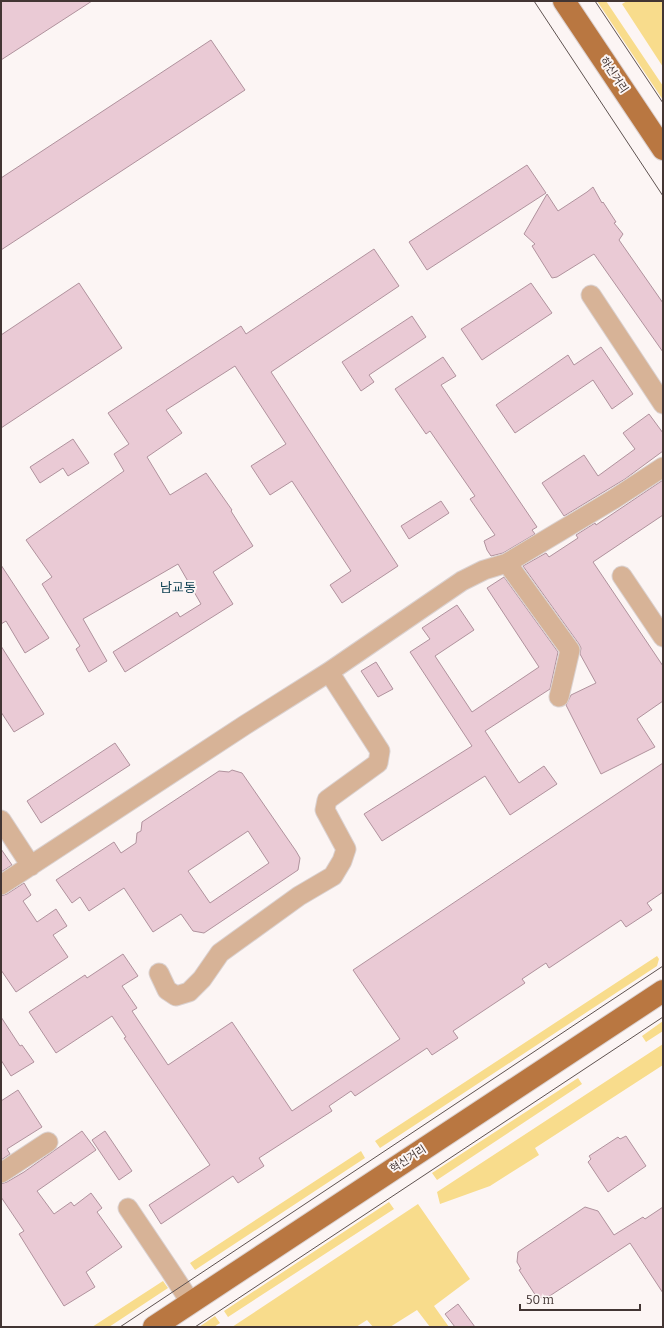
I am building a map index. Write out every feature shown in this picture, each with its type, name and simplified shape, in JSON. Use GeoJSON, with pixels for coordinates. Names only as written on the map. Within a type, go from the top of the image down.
{"type":"FeatureCollection","features":[{"type":"Feature","properties":{"kind":"main road","name":"하신거리"},"geometry":{"type":"LineString","coordinates":[[564,1],[663,149]]}},
{"type":"Feature","properties":{"kind":"main road","name":"혁신거리"},"geometry":{"type":"LineString","coordinates":[[154,1327],[663,991]]}},
{"type":"Feature","properties":{"kind":"street"},"geometry":{"type":"LineString","coordinates":[[591,295],[663,404]]}},
{"type":"Feature","properties":{"kind":"street"},"geometry":{"type":"LineString","coordinates":[[1,885],[238,729],[329,672],[462,581],[484,570],[507,563],[663,468]]}},
{"type":"Feature","properties":{"kind":"street"},"geometry":{"type":"LineString","coordinates":[[507,563],[570,650],[559,697]]}},
{"type":"Feature","properties":{"kind":"street"},"geometry":{"type":"LineString","coordinates":[[622,576],[663,637]]}},
{"type":"Feature","properties":{"kind":"street"},"geometry":{"type":"LineString","coordinates":[[159,973],[167,990],[176,996],[189,992],[202,979],[220,953],[299,896],[333,876],[342,861],[346,849],[325,810],[327,800],[378,763],[380,751],[329,672]]}},
{"type":"Feature","properties":{"kind":"street"},"geometry":{"type":"LineString","coordinates":[[1,820],[31,866]]}},
{"type":"Feature","properties":{"kind":"street"},"geometry":{"type":"LineString","coordinates":[[1,1173],[48,1142]]}},
{"type":"Feature","properties":{"kind":"street"},"geometry":{"type":"LineString","coordinates":[[128,1208],[191,1303]]}},
{"type":"Feature","properties":{"kind":"shaded area"},"geometry":{"type":"Polygon","coordinates":[[[597,1],[606,1],[663,86],[663,100],[597,1]]]}},
{"type":"Feature","properties":{"kind":"shaded area"},"geometry":{"type":"Polygon","coordinates":[[[627,1],[663,1],[663,67],[622,4],[627,1]]]}},
{"type":"Feature","properties":{"kind":"shaded area"},"geometry":{"type":"Polygon","coordinates":[[[657,956],[659,959],[657,966],[380,1148],[375,1141],[657,956]]]}},
{"type":"Feature","properties":{"kind":"shaded area"},"geometry":{"type":"Polygon","coordinates":[[[663,1021],[663,1031],[646,1042],[642,1036],[663,1021]]]}},
{"type":"Feature","properties":{"kind":"shaded area"},"geometry":{"type":"Polygon","coordinates":[[[663,1044],[663,1065],[535,1148],[539,1155],[490,1186],[440,1204],[437,1192],[663,1044]]]}},
{"type":"Feature","properties":{"kind":"shaded area"},"geometry":{"type":"Polygon","coordinates":[[[578,1078],[582,1084],[437,1180],[432,1173],[578,1078]]]}},
{"type":"Feature","properties":{"kind":"shaded area"},"geometry":{"type":"Polygon","coordinates":[[[361,1151],[365,1158],[195,1270],[190,1263],[361,1151]]]}},
{"type":"Feature","properties":{"kind":"shaded area"},"geometry":{"type":"Polygon","coordinates":[[[389,1202],[394,1209],[228,1317],[224,1311],[389,1202]]]}},
{"type":"Feature","properties":{"kind":"shaded area"},"geometry":{"type":"Polygon","coordinates":[[[418,1204],[470,1279],[434,1306],[449,1327],[430,1327],[417,1310],[390,1327],[373,1327],[367,1320],[356,1327],[232,1327],[418,1204]]]}},
{"type":"Feature","properties":{"kind":"shaded area"},"geometry":{"type":"Polygon","coordinates":[[[163,1281],[168,1288],[109,1327],[92,1327],[163,1281]]]}},
{"type":"Feature","properties":{"kind":"shaded area"},"geometry":{"type":"Polygon","coordinates":[[[215,1316],[220,1323],[214,1327],[199,1327],[215,1316]]]}},
{"type":"Feature","properties":{"kind":"building"},"geometry":{"type":"Polygon","coordinates":[[[1,1],[92,1],[1,60],[1,1]]]}},
{"type":"Feature","properties":{"kind":"building"},"geometry":{"type":"Polygon","coordinates":[[[211,40],[245,90],[1,250],[1,178],[211,40]]]}},
{"type":"Feature","properties":{"kind":"building"},"geometry":{"type":"Polygon","coordinates":[[[527,165],[546,193],[427,270],[409,242],[527,165]]]}},
{"type":"Feature","properties":{"kind":"building"},"geometry":{"type":"Polygon","coordinates":[[[593,187],[602,203],[603,202],[616,222],[614,223],[623,234],[619,240],[663,303],[663,352],[594,254],[557,277],[552,278],[532,246],[535,244],[524,234],[547,194],[558,211],[593,187]]]}},
{"type":"Feature","properties":{"kind":"building"},"geometry":{"type":"Polygon","coordinates":[[[374,249],[399,286],[271,372],[398,566],[342,603],[330,585],[351,571],[292,481],[270,495],[251,466],[286,444],[235,366],[166,410],[182,433],[147,457],[170,495],[206,473],[232,510],[231,511],[253,546],[213,572],[233,604],[125,672],[113,652],[177,612],[180,617],[201,604],[178,564],[83,619],[107,661],[89,672],[76,649],[80,646],[42,584],[52,577],[26,540],[124,471],[114,454],[129,444],[108,413],[241,326],[246,334],[374,249]]]}},
{"type":"Feature","properties":{"kind":"building"},"geometry":{"type":"Polygon","coordinates":[[[79,283],[122,348],[1,428],[1,335],[79,283]]]}},
{"type":"Feature","properties":{"kind":"building"},"geometry":{"type":"Polygon","coordinates":[[[531,283],[552,313],[482,360],[461,329],[531,283]]]}},
{"type":"Feature","properties":{"kind":"building"},"geometry":{"type":"Polygon","coordinates":[[[412,316],[426,337],[369,375],[374,382],[361,391],[342,362],[412,316]]]}},
{"type":"Feature","properties":{"kind":"building"},"geometry":{"type":"Polygon","coordinates":[[[601,347],[633,394],[612,409],[593,380],[515,433],[496,405],[568,355],[574,365],[601,347]]]}},
{"type":"Feature","properties":{"kind":"building"},"geometry":{"type":"Polygon","coordinates":[[[443,357],[456,376],[441,385],[537,527],[532,530],[535,534],[503,553],[491,556],[487,550],[484,541],[495,535],[470,499],[475,496],[430,431],[426,434],[395,389],[443,357]]]}},
{"type":"Feature","properties":{"kind":"building"},"geometry":{"type":"Polygon","coordinates":[[[649,414],[663,433],[663,451],[625,479],[564,516],[542,483],[584,455],[598,476],[635,449],[623,433],[649,414]]]}},
{"type":"Feature","properties":{"kind":"building"},"geometry":{"type":"Polygon","coordinates":[[[73,439],[89,463],[68,476],[63,468],[40,483],[30,467],[73,439]]]}},
{"type":"Feature","properties":{"kind":"building"},"geometry":{"type":"Polygon","coordinates":[[[663,480],[663,515],[593,562],[663,666],[663,701],[637,719],[655,747],[601,774],[566,705],[571,695],[596,683],[580,654],[581,648],[579,644],[523,566],[546,553],[549,557],[578,538],[576,535],[595,523],[596,525],[663,480]]]}},
{"type":"Feature","properties":{"kind":"building"},"geometry":{"type":"Polygon","coordinates":[[[441,501],[449,513],[409,539],[401,526],[441,501]]]}},
{"type":"Feature","properties":{"kind":"building"},"geometry":{"type":"Polygon","coordinates":[[[1,565],[49,638],[25,653],[6,621],[1,624],[1,565]]]}},
{"type":"Feature","properties":{"kind":"building"},"geometry":{"type":"Polygon","coordinates":[[[504,577],[558,652],[550,689],[485,731],[519,783],[544,766],[557,784],[510,815],[485,776],[382,841],[364,814],[472,746],[410,652],[430,639],[422,628],[457,605],[474,630],[435,656],[472,712],[539,667],[487,588],[504,577]]]}},
{"type":"Feature","properties":{"kind":"building"},"geometry":{"type":"Polygon","coordinates":[[[1,646],[44,714],[14,732],[1,712],[1,646]]]}},
{"type":"Feature","properties":{"kind":"building"},"geometry":{"type":"Polygon","coordinates":[[[376,662],[393,689],[378,697],[361,671],[376,662]]]}},
{"type":"Feature","properties":{"kind":"building"},"geometry":{"type":"Polygon","coordinates":[[[115,743],[130,765],[41,823],[27,801],[115,743]]]}},
{"type":"Feature","properties":{"kind":"building"},"geometry":{"type":"Polygon","coordinates":[[[663,763],[663,892],[647,903],[652,910],[626,927],[621,920],[549,968],[546,963],[522,979],[525,983],[453,1031],[458,1038],[432,1055],[427,1048],[355,1096],[351,1091],[329,1106],[332,1111],[259,1158],[264,1166],[238,1183],[233,1176],[161,1224],[149,1205],[210,1165],[124,1038],[126,1037],[112,1016],[56,1053],[29,1012],[85,975],[87,978],[123,954],[138,976],[122,986],[137,1008],[132,1011],[168,1065],[232,1022],[292,1111],[400,1039],[353,970],[663,763]]]}},
{"type":"Feature","properties":{"kind":"building"},"geometry":{"type":"Polygon","coordinates":[[[232,770],[242,773],[296,851],[300,858],[298,870],[204,933],[193,931],[181,914],[153,932],[124,888],[89,911],[80,897],[72,903],[56,880],[114,842],[121,853],[136,843],[137,833],[141,831],[142,822],[219,771],[229,772],[232,770]],[[248,831],[188,871],[210,903],[269,863],[248,831]]]}},
{"type":"Feature","properties":{"kind":"building"},"geometry":{"type":"Polygon","coordinates":[[[1,849],[12,865],[1,872],[1,849]]]}},
{"type":"Feature","properties":{"kind":"building"},"geometry":{"type":"Polygon","coordinates":[[[24,883],[31,895],[23,901],[37,922],[56,909],[67,926],[53,935],[68,957],[16,992],[1,970],[1,896],[7,894],[24,883]]]}},
{"type":"Feature","properties":{"kind":"building"},"geometry":{"type":"Polygon","coordinates":[[[1,1017],[20,1046],[22,1045],[34,1062],[11,1076],[1,1060],[1,1017]]]}},
{"type":"Feature","properties":{"kind":"building"},"geometry":{"type":"Polygon","coordinates":[[[18,1090],[42,1127],[7,1149],[10,1154],[1,1160],[1,1101],[18,1090]]]}},
{"type":"Feature","properties":{"kind":"building"},"geometry":{"type":"Polygon","coordinates":[[[82,1131],[96,1150],[37,1191],[54,1214],[71,1202],[74,1206],[91,1193],[102,1208],[97,1212],[122,1247],[86,1272],[95,1287],[64,1306],[19,1234],[24,1231],[1,1197],[1,1184],[24,1172],[82,1131]]]}},
{"type":"Feature","properties":{"kind":"building"},"geometry":{"type":"Polygon","coordinates":[[[105,1131],[132,1171],[119,1180],[92,1140],[105,1131]]]}},
{"type":"Feature","properties":{"kind":"building"},"geometry":{"type":"Polygon","coordinates":[[[626,1136],[646,1166],[608,1192],[588,1162],[591,1159],[589,1156],[618,1137],[620,1139],[626,1136]]]}},
{"type":"Feature","properties":{"kind":"building"},"geometry":{"type":"Polygon","coordinates":[[[585,1207],[598,1211],[614,1235],[643,1217],[645,1219],[663,1207],[663,1293],[630,1243],[545,1299],[536,1296],[519,1270],[521,1269],[517,1262],[518,1252],[585,1207]]]}},
{"type":"Feature","properties":{"kind":"building"},"geometry":{"type":"Polygon","coordinates":[[[458,1304],[475,1327],[455,1327],[445,1314],[458,1304]]]}},
{"type":"Feature","properties":{"kind":"tram line"},"geometry":{"type":"LineString","coordinates":[[534,1],[663,196]]}},
{"type":"Feature","properties":{"kind":"tram line"},"geometry":{"type":"LineString","coordinates":[[595,1],[663,103]]}},
{"type":"Feature","properties":{"kind":"tram line"},"geometry":{"type":"LineString","coordinates":[[120,1327],[663,966]]}},
{"type":"Feature","properties":{"kind":"tram line"},"geometry":{"type":"LineString","coordinates":[[195,1327],[663,1017]]}},
{"type":"Feature","properties":{"kind":"district","name":"남교동"},"geometry":{"type":"Point","coordinates":[178,587]}}]}
